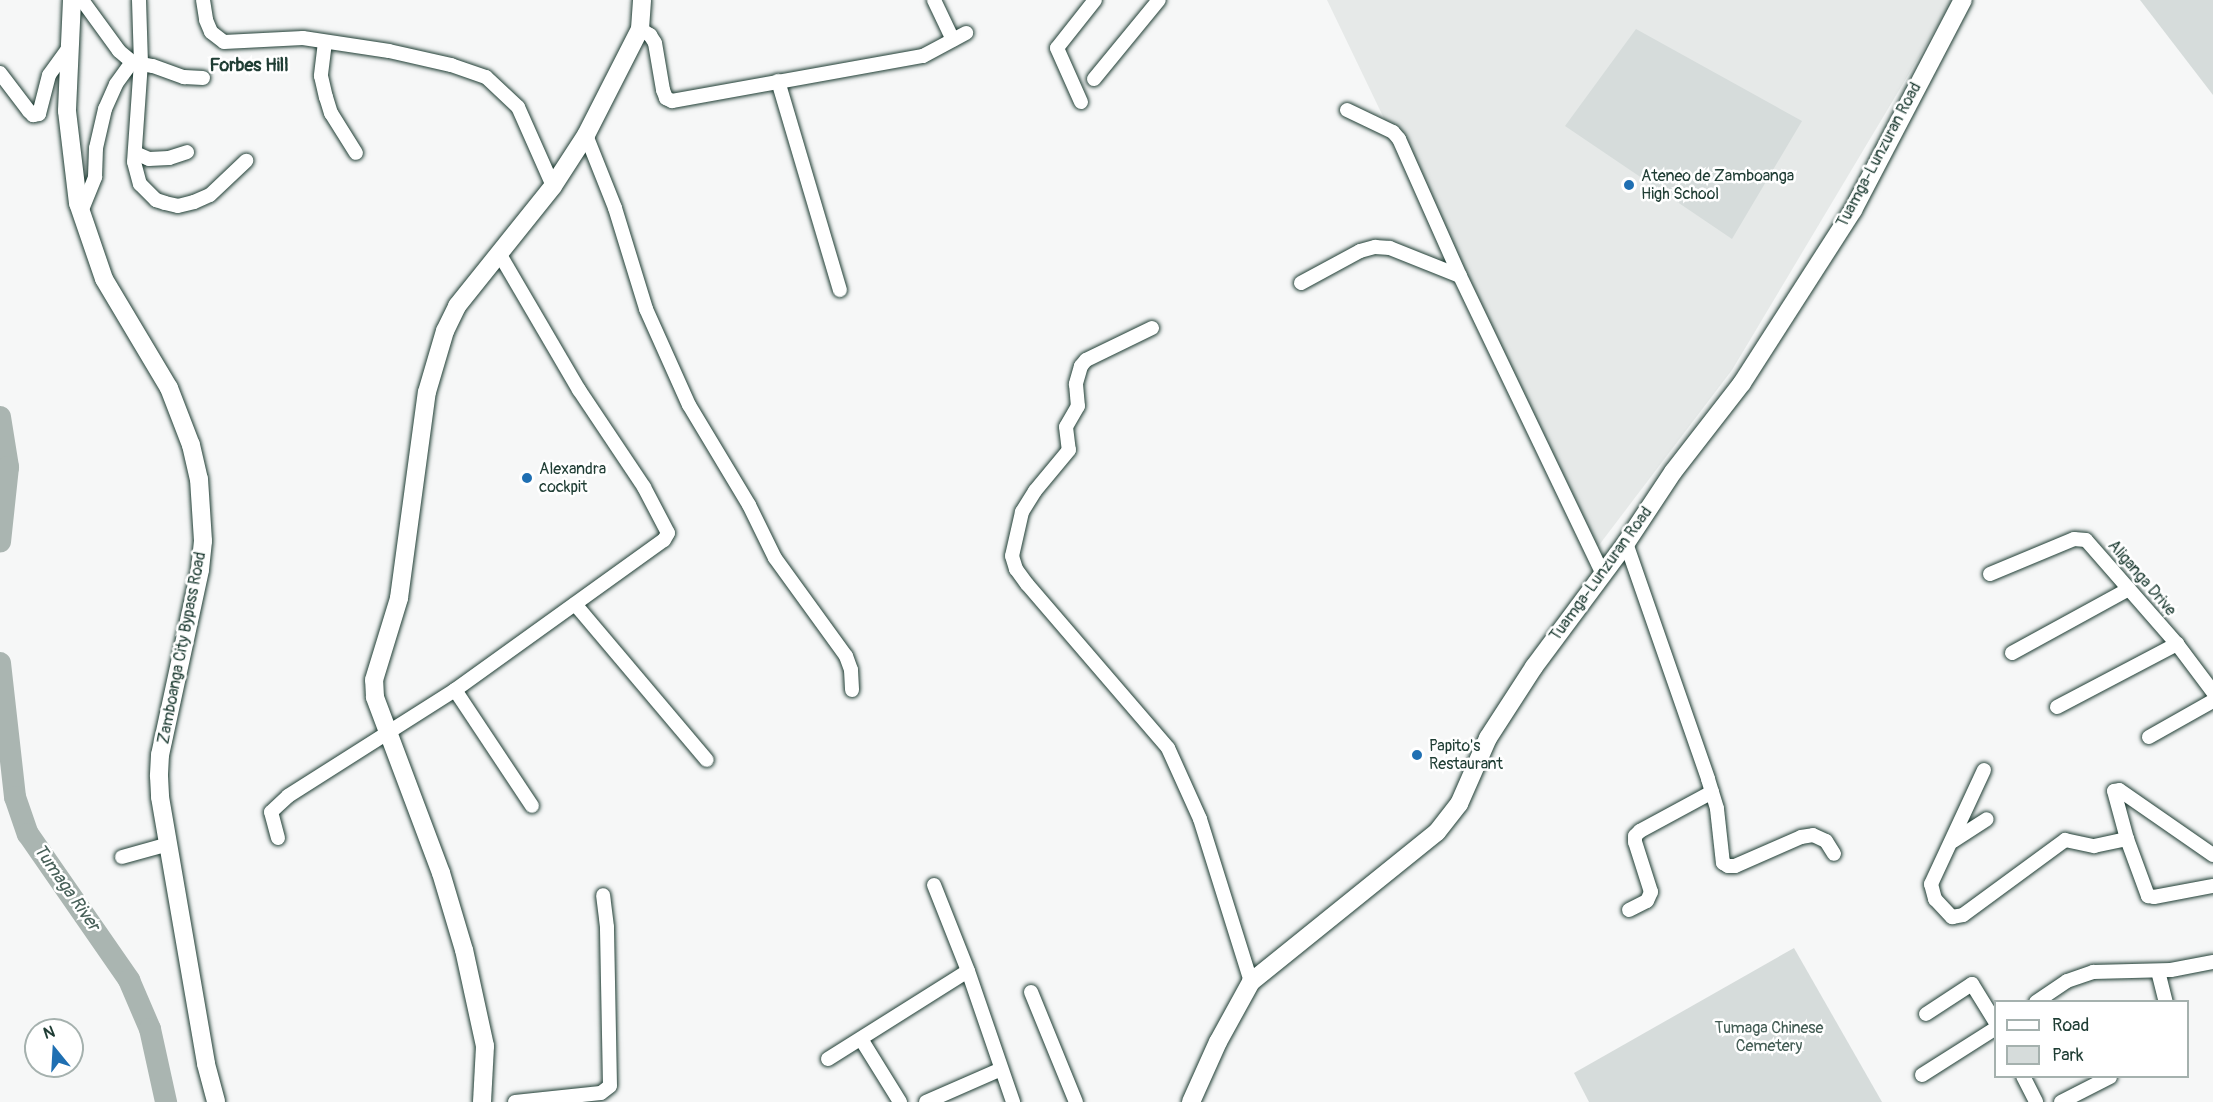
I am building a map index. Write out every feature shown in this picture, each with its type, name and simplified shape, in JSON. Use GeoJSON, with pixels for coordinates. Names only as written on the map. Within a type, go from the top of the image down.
{"type":"FeatureCollection","features":[{"type":"Feature","properties":{"kind":"street","name":"Zamboanga City Bypass Road"},"geometry":{"type":"LineString","coordinates":[[72,0],[67,111],[70,150],[81,212],[104,279],[169,388],[191,445],[199,479],[203,541],[200,570],[160,755],[160,797],[170,844],[206,1064],[216,1102]]}},
{"type":"Feature","properties":{"kind":"street"},"geometry":{"type":"LineString","coordinates":[[82,0],[119,51],[136,62],[184,77],[203,78]]}},
{"type":"Feature","properties":{"kind":"street"},"geometry":{"type":"LineString","coordinates":[[139,0],[135,173],[140,184],[156,200],[178,206],[210,195],[246,161]]}},
{"type":"Feature","properties":{"kind":"street"},"geometry":{"type":"LineString","coordinates":[[203,0],[206,20],[211,32],[224,42],[266,38],[303,38],[451,65],[486,77],[518,107],[554,186]]}},
{"type":"Feature","properties":{"kind":"street"},"geometry":{"type":"LineString","coordinates":[[482,1102],[485,1046],[464,950],[441,873],[375,697],[374,680],[399,598],[427,392],[445,331],[457,306],[501,255],[554,186],[586,135],[640,29],[642,0]]}},
{"type":"Feature","properties":{"kind":"street"},"geometry":{"type":"LineString","coordinates":[[934,0],[953,40]]}},
{"type":"Feature","properties":{"kind":"street"},"geometry":{"type":"LineString","coordinates":[[1081,102],[1057,48],[1095,0]]}},
{"type":"Feature","properties":{"kind":"street"},"geometry":{"type":"LineString","coordinates":[[1094,79],[1159,0]]}},
{"type":"Feature","properties":{"kind":"street","name":"Tuamga-Lunzuran Road"},"geometry":{"type":"LineString","coordinates":[[1191,1102],[1218,1042],[1251,982],[1437,832],[1460,804],[1488,738],[1534,667],[1626,543],[1673,472],[1742,383],[1853,210],[1963,0]]}},
{"type":"Feature","properties":{"kind":"street"},"geometry":{"type":"LineString","coordinates":[[640,29],[650,35],[655,43],[663,90],[669,100],[923,56],[966,33]]}},
{"type":"Feature","properties":{"kind":"street"},"geometry":{"type":"LineString","coordinates":[[325,42],[321,76],[326,97],[356,153]]}},
{"type":"Feature","properties":{"kind":"street"},"geometry":{"type":"LineString","coordinates":[[0,74],[29,111],[33,115],[39,114],[49,75],[70,46]]}},
{"type":"Feature","properties":{"kind":"street"},"geometry":{"type":"LineString","coordinates":[[81,212],[95,177],[96,147],[105,109],[116,84],[136,62]]}},
{"type":"Feature","properties":{"kind":"street"},"geometry":{"type":"LineString","coordinates":[[778,81],[840,290]]}},
{"type":"Feature","properties":{"kind":"street"},"geometry":{"type":"LineString","coordinates":[[1347,110],[1393,132],[1399,139],[1460,276],[1602,574]]}},
{"type":"Feature","properties":{"kind":"street"},"geometry":{"type":"LineString","coordinates":[[586,135],[615,208],[646,309],[689,405],[749,505],[775,558],[846,656],[851,670],[852,690]]}},
{"type":"Feature","properties":{"kind":"street"},"geometry":{"type":"LineString","coordinates":[[135,153],[149,159],[169,158],[187,152]]}},
{"type":"Feature","properties":{"kind":"street"},"geometry":{"type":"LineString","coordinates":[[1301,283],[1360,251],[1375,247],[1390,248],[1460,276]]}},
{"type":"Feature","properties":{"kind":"street"},"geometry":{"type":"LineString","coordinates":[[278,838],[271,818],[274,807],[455,690],[664,540],[668,533],[644,487],[579,390],[501,255]]}},
{"type":"Feature","properties":{"kind":"street"},"geometry":{"type":"LineString","coordinates":[[1152,328],[1086,360],[1081,366],[1076,384],[1078,406],[1066,427],[1068,454],[1035,491],[1022,512],[1011,556],[1016,569],[1027,584],[1168,748],[1200,819],[1251,982]]}},
{"type":"Feature","properties":{"kind":"street","name":"Aliganga Drive"},"geometry":{"type":"LineString","coordinates":[[1990,574],[2078,538],[2091,544],[2177,644],[2213,692]]}},
{"type":"Feature","properties":{"kind":"street"},"geometry":{"type":"LineString","coordinates":[[1626,543],[1712,792],[1717,809],[1721,855],[1728,866],[1814,835],[1826,841],[1834,854]]}},
{"type":"Feature","properties":{"kind":"street"},"geometry":{"type":"LineString","coordinates":[[2012,653],[2129,589]]}},
{"type":"Feature","properties":{"kind":"street"},"geometry":{"type":"LineString","coordinates":[[575,604],[707,760]]}},
{"type":"Feature","properties":{"kind":"street"},"geometry":{"type":"LineString","coordinates":[[2057,707],[2177,644]]}},
{"type":"Feature","properties":{"kind":"street"},"geometry":{"type":"LineString","coordinates":[[455,690],[532,806]]}},
{"type":"Feature","properties":{"kind":"street"},"geometry":{"type":"LineString","coordinates":[[2149,738],[2213,701]]}},
{"type":"Feature","properties":{"kind":"street"},"geometry":{"type":"LineString","coordinates":[[1984,770],[1953,841],[1931,884],[1935,899],[1952,917],[1963,915],[2065,840],[2094,846],[2127,839]]}},
{"type":"Feature","properties":{"kind":"street"},"geometry":{"type":"LineString","coordinates":[[2213,855],[2116,790],[2113,795],[2148,896],[2154,897],[2213,886]]}},
{"type":"Feature","properties":{"kind":"street"},"geometry":{"type":"LineString","coordinates":[[1629,910],[1650,898],[1651,892],[1635,836],[1640,831],[1712,792]]}},
{"type":"Feature","properties":{"kind":"street"},"geometry":{"type":"LineString","coordinates":[[1953,841],[1987,819]]}},
{"type":"Feature","properties":{"kind":"street"},"geometry":{"type":"LineString","coordinates":[[122,857],[170,844]]}},
{"type":"Feature","properties":{"kind":"street"},"geometry":{"type":"LineString","coordinates":[[934,885],[968,970],[1013,1102]]}},
{"type":"Feature","properties":{"kind":"street"},"geometry":{"type":"LineString","coordinates":[[515,1102],[601,1093],[610,1086],[607,927],[603,895]]}},
{"type":"Feature","properties":{"kind":"street"},"geometry":{"type":"LineString","coordinates":[[2039,1000],[2067,981],[2093,972],[2158,971],[2213,962]]}},
{"type":"Feature","properties":{"kind":"street"},"geometry":{"type":"LineString","coordinates":[[828,1059],[968,970]]}},
{"type":"Feature","properties":{"kind":"street"},"geometry":{"type":"LineString","coordinates":[[2158,971],[2165,1000]]}},
{"type":"Feature","properties":{"kind":"street"},"geometry":{"type":"LineString","coordinates":[[1926,1014],[1972,984],[1994,1023]]}},
{"type":"Feature","properties":{"kind":"street"},"geometry":{"type":"LineString","coordinates":[[1031,992],[1076,1102]]}},
{"type":"Feature","properties":{"kind":"street"},"geometry":{"type":"LineString","coordinates":[[1922,1075],[1994,1026]]}},
{"type":"Feature","properties":{"kind":"street"},"geometry":{"type":"LineString","coordinates":[[861,1039],[900,1102]]}},
{"type":"Feature","properties":{"kind":"street"},"geometry":{"type":"LineString","coordinates":[[926,1102],[1001,1069]]}},
{"type":"Feature","properties":{"kind":"street"},"geometry":{"type":"LineString","coordinates":[[2024,1078],[2036,1102]]}},
{"type":"Feature","properties":{"kind":"street"},"geometry":{"type":"LineString","coordinates":[[2061,1102],[2108,1078]]}},
{"type":"Feature","properties":{"kind":"shaded area","name":"Ateneo de Zamboanga High School"},"geometry":{"type":"Polygon","coordinates":[[[1327,0],[1953,0],[1732,370],[1593,553],[1327,0]]]}},
{"type":"Feature","properties":{"kind":"green space"},"geometry":{"type":"Polygon","coordinates":[[[2140,0],[2213,0],[2213,95],[2140,0]]]}},
{"type":"Feature","properties":{"kind":"green space"},"geometry":{"type":"Polygon","coordinates":[[[1636,29],[1802,121],[1732,239],[1565,126],[1636,29]]]}},
{"type":"Feature","properties":{"kind":"green space","name":"Tumaga Chinese Cemetery"},"geometry":{"type":"Polygon","coordinates":[[[1794,948],[1882,1102],[1589,1102],[1574,1073],[1794,948]]]}},
{"type":"Feature","properties":{"kind":"waterway","name":"Tumaga River"},"geometry":{"type":"LineString","coordinates":[[0,417],[8,467],[0,542]]}},
{"type":"Feature","properties":{"kind":"waterway","name":"Tumaga River"},"geometry":{"type":"LineString","coordinates":[[0,663],[15,797],[28,834],[129,980],[150,1029],[166,1102]]}},
{"type":"Feature","properties":{"kind":"place","name":"Ateneo de Zamboanga High School"},"geometry":{"type":"Point","coordinates":[1629,185]}},
{"type":"Feature","properties":{"kind":"place","name":"Alexandra cockpit"},"geometry":{"type":"Point","coordinates":[527,478]}},
{"type":"Feature","properties":{"kind":"place","name":"Papito's Restaurant"},"geometry":{"type":"Point","coordinates":[1417,755]}},
{"type":"Feature","properties":{"kind":"district","name":"Forbes Hill"},"geometry":{"type":"Point","coordinates":[249,66]}}]}
